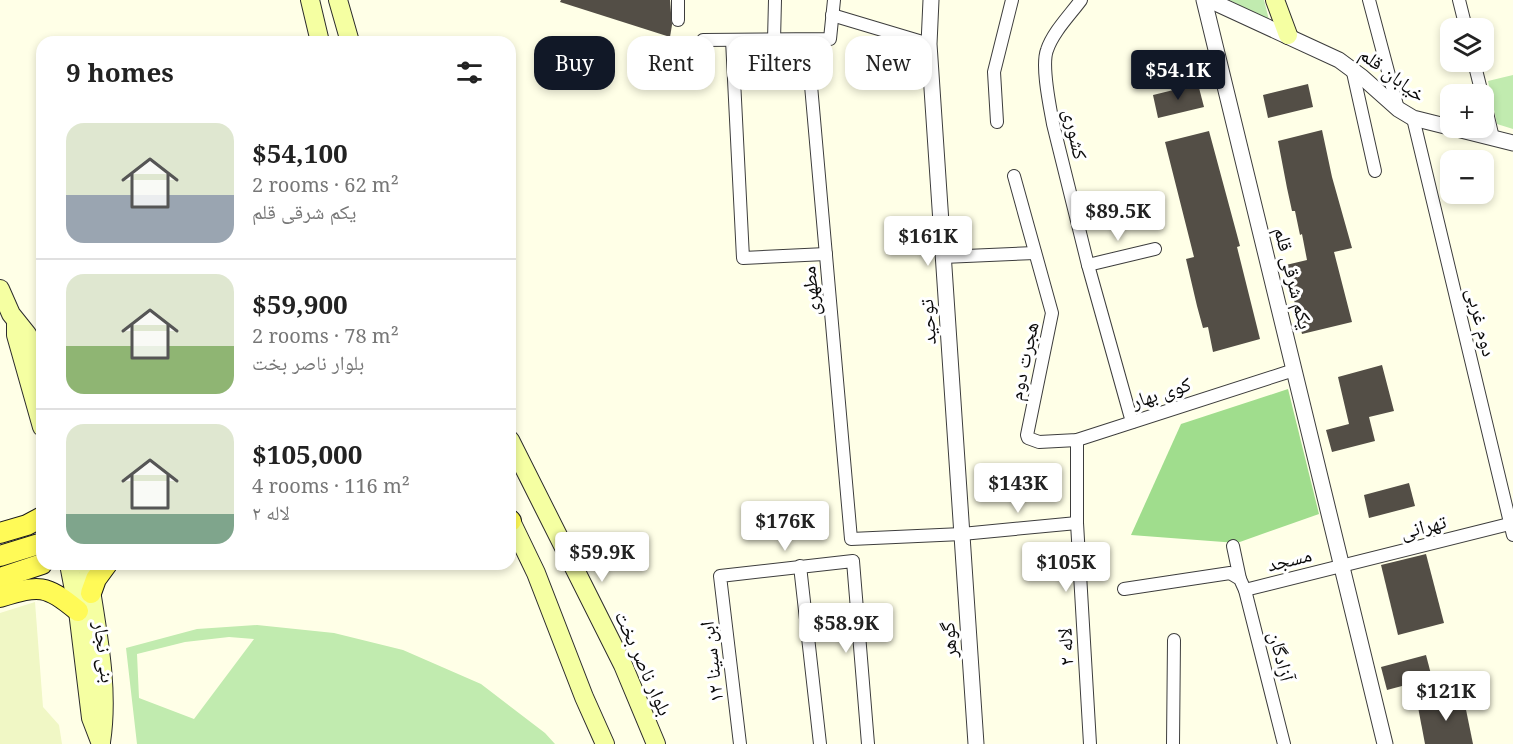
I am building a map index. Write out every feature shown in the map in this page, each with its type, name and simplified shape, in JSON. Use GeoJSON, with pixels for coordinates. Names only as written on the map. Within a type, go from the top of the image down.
{"type":"FeatureCollection","features":[{"type":"Feature","properties":{"kind":"main road"},"geometry":{"type":"LineString","coordinates":[[310,0],[319,36]]}},
{"type":"Feature","properties":{"kind":"main road"},"geometry":{"type":"LineString","coordinates":[[338,0],[348,36]]}},
{"type":"Feature","properties":{"kind":"main road"},"geometry":{"type":"LineString","coordinates":[[1275,0],[1288,35]]}},
{"type":"Feature","properties":{"kind":"main road"},"geometry":{"type":"LineString","coordinates":[[0,289],[36,406]]}},
{"type":"Feature","properties":{"kind":"main road"},"geometry":{"type":"LineString","coordinates":[[9,317],[27,334],[36,355]]}},
{"type":"Feature","properties":{"kind":"main road","name":"بلوار ناصر بخت"},"geometry":{"type":"LineString","coordinates":[[516,452],[623,665],[656,744]]}},
{"type":"Feature","properties":{"kind":"main road"},"geometry":{"type":"LineString","coordinates":[[0,533],[36,520]]}},
{"type":"Feature","properties":{"kind":"main road"},"geometry":{"type":"LineString","coordinates":[[516,532],[536,573],[584,698],[605,744]]}},
{"type":"Feature","properties":{"kind":"main road"},"geometry":{"type":"LineString","coordinates":[[0,556],[36,545]]}},
{"type":"Feature","properties":{"kind":"main road"},"geometry":{"type":"LineString","coordinates":[[0,578],[36,566]]}},
{"type":"Feature","properties":{"kind":"main road","name":"بنی نجار"},"geometry":{"type":"LineString","coordinates":[[70,570],[78,611],[91,718],[101,744]]}},
{"type":"Feature","properties":{"kind":"main road","name":"بنی نجار"},"geometry":{"type":"LineString","coordinates":[[88,570],[104,691],[105,717],[101,744]]}},
{"type":"Feature","properties":{"kind":"main road"},"geometry":{"type":"LineString","coordinates":[[91,593],[102,570]]}},
{"type":"Feature","properties":{"kind":"main road"},"geometry":{"type":"LineString","coordinates":[[0,597],[43,588],[59,596],[78,611]]}},
{"type":"Feature","properties":{"kind":"street"},"geometry":{"type":"LineString","coordinates":[[678,0],[678,20]]}},
{"type":"Feature","properties":{"kind":"street"},"geometry":{"type":"LineString","coordinates":[[774,0],[774,36]]}},
{"type":"Feature","properties":{"kind":"street"},"geometry":{"type":"LineString","coordinates":[[830,36],[834,0]]}},
{"type":"Feature","properties":{"kind":"street","name":"توحید"},"geometry":{"type":"LineString","coordinates":[[929,36],[931,0]]}},
{"type":"Feature","properties":{"kind":"street"},"geometry":{"type":"LineString","coordinates":[[997,122],[994,72],[1012,0]]}},
{"type":"Feature","properties":{"kind":"street","name":"کشوری"},"geometry":{"type":"LineString","coordinates":[[1081,0],[1052,40],[1045,60],[1053,124],[1088,266],[1132,422]]}},
{"type":"Feature","properties":{"kind":"street","name":"یکم شرقی قلم"},"geometry":{"type":"LineString","coordinates":[[1204,0],[1385,744]]}},
{"type":"Feature","properties":{"kind":"street","name":"خیابان قلم"},"geometry":{"type":"LineString","coordinates":[[1209,0],[1288,35],[1352,68],[1398,109],[1413,118],[1440,125]]}},
{"type":"Feature","properties":{"kind":"street"},"geometry":{"type":"LineString","coordinates":[[1369,0],[1398,109]]}},
{"type":"Feature","properties":{"kind":"street"},"geometry":{"type":"LineString","coordinates":[[1459,0],[1464,18]]}},
{"type":"Feature","properties":{"kind":"street"},"geometry":{"type":"LineString","coordinates":[[832,15],[902,36]]}},
{"type":"Feature","properties":{"kind":"street"},"geometry":{"type":"LineString","coordinates":[[1352,68],[1375,171]]}},
{"type":"Feature","properties":{"kind":"street","name":"توحید"},"geometry":{"type":"LineString","coordinates":[[932,87],[962,534]]}},
{"type":"Feature","properties":{"kind":"street"},"geometry":{"type":"LineString","coordinates":[[735,90],[743,258],[826,254]]}},
{"type":"Feature","properties":{"kind":"street","name":"مطهری"},"geometry":{"type":"LineString","coordinates":[[811,90],[851,539],[962,534]]}},
{"type":"Feature","properties":{"kind":"street","name":"دوم غربی"},"geometry":{"type":"LineString","coordinates":[[1413,118],[1512,528]]}},
{"type":"Feature","properties":{"kind":"street","name":"خیابان قلم"},"geometry":{"type":"LineString","coordinates":[[1493,138],[1513,143]]}},
{"type":"Feature","properties":{"kind":"street","name":"هجرت دوم"},"geometry":{"type":"LineString","coordinates":[[1014,176],[1052,313],[1027,435],[1033,441],[1039,442]]}},
{"type":"Feature","properties":{"kind":"street"},"geometry":{"type":"LineString","coordinates":[[1088,266],[1155,249]]}},
{"type":"Feature","properties":{"kind":"street"},"geometry":{"type":"LineString","coordinates":[[944,257],[1035,253]]}},
{"type":"Feature","properties":{"kind":"street","name":"کوی بهار"},"geometry":{"type":"LineString","coordinates":[[1039,442],[1077,440],[1294,370]]}},
{"type":"Feature","properties":{"kind":"street","name":"لاله ۲"},"geometry":{"type":"LineString","coordinates":[[1077,440],[1077,524],[1090,744]]}},
{"type":"Feature","properties":{"kind":"street"},"geometry":{"type":"LineString","coordinates":[[962,534],[1077,524]]}},
{"type":"Feature","properties":{"kind":"street","name":"تهرانی"},"geometry":{"type":"LineString","coordinates":[[1342,566],[1512,528]]}},
{"type":"Feature","properties":{"kind":"street","name":"گوهر"},"geometry":{"type":"LineString","coordinates":[[962,534],[976,744]]}},
{"type":"Feature","properties":{"kind":"street","name":"آزادگان"},"geometry":{"type":"LineString","coordinates":[[1233,546],[1238,581],[1284,744]]}},
{"type":"Feature","properties":{"kind":"street"},"geometry":{"type":"LineString","coordinates":[[820,744],[800,566],[853,561],[868,744]]}},
{"type":"Feature","properties":{"kind":"street","name":"ابن سینا ۱۲"},"geometry":{"type":"LineString","coordinates":[[740,744],[720,576],[800,566]]}},
{"type":"Feature","properties":{"kind":"street","name":"مسجد"},"geometry":{"type":"LineString","coordinates":[[1238,581],[1342,566]]}},
{"type":"Feature","properties":{"kind":"street"},"geometry":{"type":"LineString","coordinates":[[1124,589],[1238,581]]}},
{"type":"Feature","properties":{"kind":"street"},"geometry":{"type":"LineString","coordinates":[[1173,744],[1174,640]]}},
{"type":"Feature","properties":{"kind":"green space"},"geometry":{"type":"Polygon","coordinates":[[[1229,0],[1264,0],[1269,20],[1229,0]]]}},
{"type":"Feature","properties":{"kind":"green space"},"geometry":{"type":"Polygon","coordinates":[[[1513,75],[1513,129],[1497,124],[1494,110],[1494,84],[1489,84],[1488,81],[1513,75]]]}},
{"type":"Feature","properties":{"kind":"green space"},"geometry":{"type":"Polygon","coordinates":[[[1288,389],[1319,514],[1237,543],[1131,535],[1181,424],[1288,389]]]}},
{"type":"Feature","properties":{"kind":"green space"},"geometry":{"type":"Polygon","coordinates":[[[35,602],[43,707],[59,725],[62,744],[0,744],[0,613],[35,602]]]}},
{"type":"Feature","properties":{"kind":"green space"},"geometry":{"type":"Polygon","coordinates":[[[257,625],[334,633],[403,650],[481,684],[545,733],[555,744],[137,744],[126,648],[197,629],[257,625]],[[229,637],[185,642],[137,654],[139,698],[194,719],[254,639],[229,637]]]}},
{"type":"Feature","properties":{"kind":"building"},"geometry":{"type":"Polygon","coordinates":[[[561,0],[670,0],[672,25],[670,36],[667,36],[560,2],[561,0]]]}},
{"type":"Feature","properties":{"kind":"building"},"geometry":{"type":"Polygon","coordinates":[[[1198,84],[1204,107],[1158,118],[1153,95],[1198,84]]]}},
{"type":"Feature","properties":{"kind":"building"},"geometry":{"type":"Polygon","coordinates":[[[1308,84],[1313,107],[1268,118],[1263,95],[1308,84]]]}},
{"type":"Feature","properties":{"kind":"building"},"geometry":{"type":"Polygon","coordinates":[[[1322,130],[1332,177],[1352,248],[1334,252],[1352,322],[1302,334],[1286,265],[1307,260],[1295,211],[1292,211],[1278,141],[1322,130]]]}},
{"type":"Feature","properties":{"kind":"building"},"geometry":{"type":"Polygon","coordinates":[[[1209,131],[1240,246],[1237,247],[1260,339],[1213,352],[1208,327],[1203,328],[1186,259],[1194,257],[1165,142],[1209,131]]]}},
{"type":"Feature","properties":{"kind":"building"},"geometry":{"type":"Polygon","coordinates":[[[1382,365],[1394,411],[1369,417],[1375,441],[1332,452],[1326,430],[1349,424],[1338,377],[1382,365]]]}},
{"type":"Feature","properties":{"kind":"building"},"geometry":{"type":"Polygon","coordinates":[[[1409,483],[1415,506],[1369,518],[1364,495],[1409,483]]]}},
{"type":"Feature","properties":{"kind":"building"},"geometry":{"type":"Polygon","coordinates":[[[1426,554],[1444,623],[1398,635],[1381,565],[1426,554]]]}},
{"type":"Feature","properties":{"kind":"building"},"geometry":{"type":"Polygon","coordinates":[[[1426,655],[1432,678],[1387,690],[1381,667],[1426,655]]]}},
{"type":"Feature","properties":{"kind":"building"},"geometry":{"type":"Polygon","coordinates":[[[1463,695],[1473,744],[1425,744],[1418,707],[1463,695]]]}}]}
